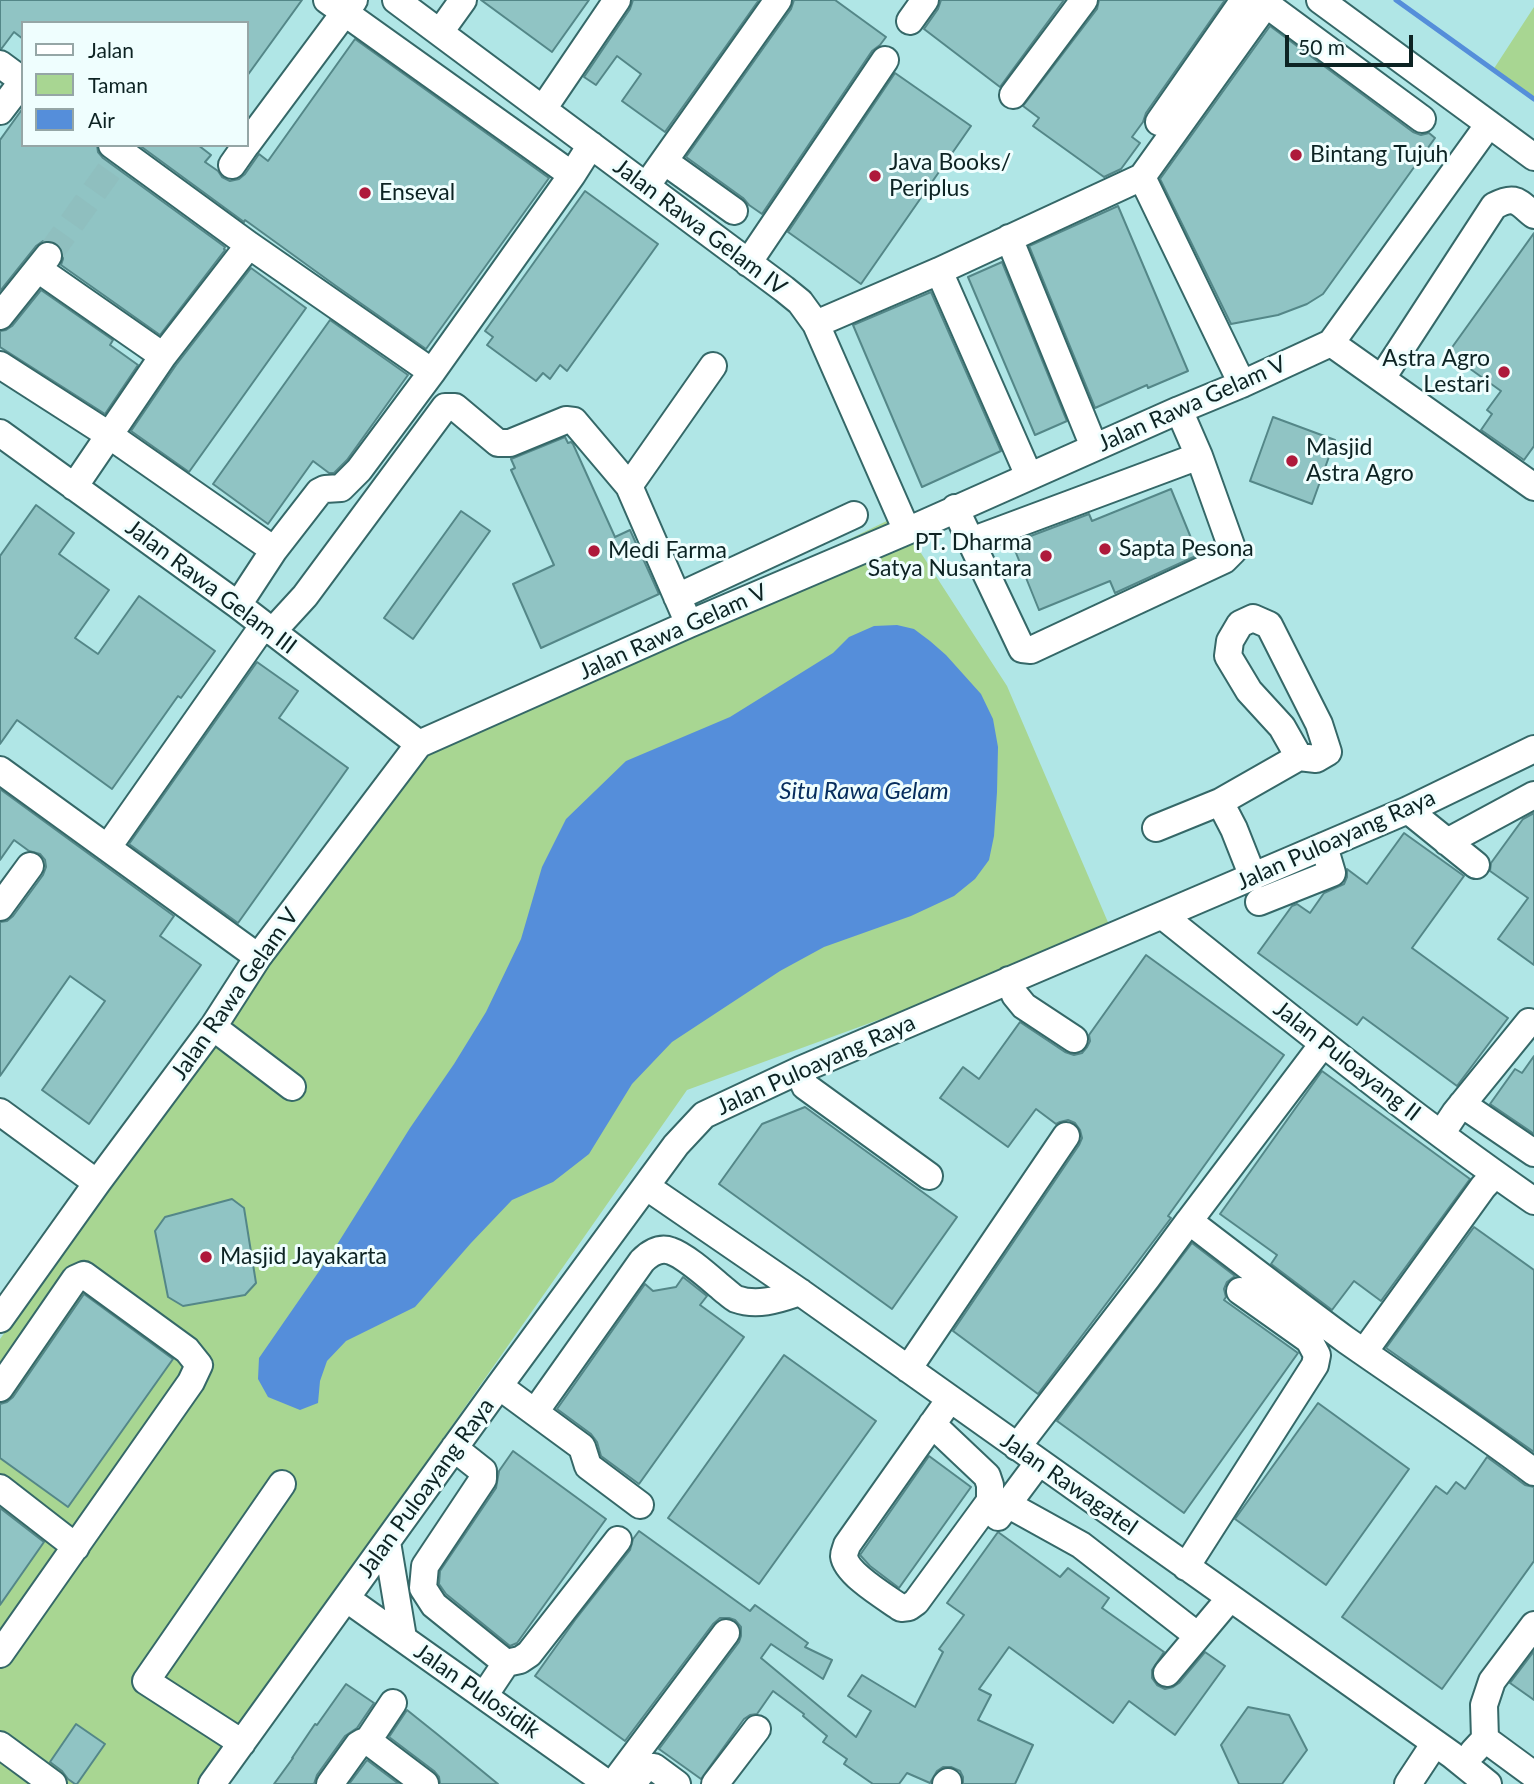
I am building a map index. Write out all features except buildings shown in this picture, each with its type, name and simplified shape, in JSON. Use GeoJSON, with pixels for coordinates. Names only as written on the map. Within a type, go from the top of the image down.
{"type":"FeatureCollection","features":[{"type":"Feature","properties":{"kind":"street","name":"Jalan Rawa Gelam IV"},"geometry":{"type":"LineString","coordinates":[[396,0],[800,302],[816,324],[907,531]]}},
{"type":"Feature","properties":{"kind":"street"},"geometry":{"type":"LineString","coordinates":[[440,32],[463,0]]}},
{"type":"Feature","properties":{"kind":"street"},"geometry":{"type":"LineString","coordinates":[[543,109],[617,0]]}},
{"type":"Feature","properties":{"kind":"street"},"geometry":{"type":"LineString","coordinates":[[645,186],[778,0]]}},
{"type":"Feature","properties":{"kind":"street"},"geometry":{"type":"LineString","coordinates":[[1073,0],[1009,93],[1084,0]]}},
{"type":"Feature","properties":{"kind":"street"},"geometry":{"type":"LineString","coordinates":[[1320,0],[1534,157]]}},
{"type":"Feature","properties":{"kind":"street"},"geometry":{"type":"LineString","coordinates":[[816,324],[1009,238],[1137,169],[1259,1],[1422,118]]}},
{"type":"Feature","properties":{"kind":"street"},"geometry":{"type":"LineString","coordinates":[[248,141],[342,4],[572,175]]}},
{"type":"Feature","properties":{"kind":"street"},"geometry":{"type":"LineString","coordinates":[[748,263],[884,61]]}},
{"type":"Feature","properties":{"kind":"street"},"geometry":{"type":"LineString","coordinates":[[0,64],[21,80]]}},
{"type":"Feature","properties":{"kind":"street"},"geometry":{"type":"LineString","coordinates":[[0,111],[21,84]]}},
{"type":"Feature","properties":{"kind":"street","name":"Jalan Rawa Gelam V"},"geometry":{"type":"LineString","coordinates":[[0,1319],[213,1027],[258,957],[419,744],[1331,343],[1489,124]]}},
{"type":"Feature","properties":{"kind":"street"},"geometry":{"type":"LineString","coordinates":[[238,605],[274,550],[319,492],[323,489],[341,488],[346,484],[432,372],[591,145]]}},
{"type":"Feature","properties":{"kind":"street"},"geometry":{"type":"LineString","coordinates":[[114,156],[249,245],[432,372]]}},
{"type":"Feature","properties":{"kind":"street"},"geometry":{"type":"LineString","coordinates":[[664,161],[734,211]]}},
{"type":"Feature","properties":{"kind":"street"},"geometry":{"type":"LineString","coordinates":[[1137,169],[1242,384]]}},
{"type":"Feature","properties":{"kind":"street"},"geometry":{"type":"LineString","coordinates":[[1382,378],[1494,206],[1505,200],[1516,200],[1534,215]]}},
{"type":"Feature","properties":{"kind":"street"},"geometry":{"type":"LineString","coordinates":[[1009,238],[1094,447]]}},
{"type":"Feature","properties":{"kind":"street"},"geometry":{"type":"LineString","coordinates":[[74,487],[163,356],[249,245]]}},
{"type":"Feature","properties":{"kind":"street"},"geometry":{"type":"LineString","coordinates":[[0,316],[43,262],[163,356]]}},
{"type":"Feature","properties":{"kind":"street"},"geometry":{"type":"LineString","coordinates":[[939,271],[1028,476]]}},
{"type":"Feature","properties":{"kind":"street"},"geometry":{"type":"LineString","coordinates":[[1331,343],[1534,486]]}},
{"type":"Feature","properties":{"kind":"street"},"geometry":{"type":"LineString","coordinates":[[0,365],[109,435],[274,550]]}},
{"type":"Feature","properties":{"kind":"street"},"geometry":{"type":"LineString","coordinates":[[629,486],[713,366]]}},
{"type":"Feature","properties":{"kind":"street"},"geometry":{"type":"LineString","coordinates":[[108,847],[267,629],[305,596],[445,407],[455,407],[498,443],[504,444],[566,420],[574,421],[629,486],[689,624]]}},
{"type":"Feature","properties":{"kind":"street"},"geometry":{"type":"LineString","coordinates":[[955,508],[1023,649],[1031,650],[1224,560],[1233,551],[1199,456],[1179,410]]}},
{"type":"Feature","properties":{"kind":"street","name":"Jalan Rawa Gelam III"},"geometry":{"type":"LineString","coordinates":[[0,433],[238,605],[419,744]]}},
{"type":"Feature","properties":{"kind":"street"},"geometry":{"type":"LineString","coordinates":[[971,541],[1199,456]]}},
{"type":"Feature","properties":{"kind":"street"},"geometry":{"type":"LineString","coordinates":[[677,597],[854,515]]}},
{"type":"Feature","properties":{"kind":"street"},"geometry":{"type":"LineString","coordinates":[[1156,828],[1220,803],[1299,757],[1316,759],[1328,752],[1319,724],[1269,625],[1253,618],[1240,624],[1230,641],[1228,656],[1249,691],[1282,727],[1299,757]]}},
{"type":"Feature","properties":{"kind":"street","name":"Jalan Puloayang Raya"},"geometry":{"type":"LineString","coordinates":[[212,1784],[499,1385],[676,1145],[704,1115],[800,1070],[1163,916],[1256,889],[1324,846],[1408,810],[1534,749]]}},
{"type":"Feature","properties":{"kind":"street"},"geometry":{"type":"LineString","coordinates":[[0,770],[258,957]]}},
{"type":"Feature","properties":{"kind":"street"},"geometry":{"type":"LineString","coordinates":[[1447,842],[1534,795]]}},
{"type":"Feature","properties":{"kind":"street"},"geometry":{"type":"LineString","coordinates":[[1220,803],[1234,829],[1256,889]]}},
{"type":"Feature","properties":{"kind":"street"},"geometry":{"type":"LineString","coordinates":[[1408,810],[1476,865]]}},
{"type":"Feature","properties":{"kind":"street"},"geometry":{"type":"LineString","coordinates":[[0,907],[30,866]]}},
{"type":"Feature","properties":{"kind":"street","name":"Jalan Puloayang II"},"geometry":{"type":"LineString","coordinates":[[1163,916],[1323,1044],[1534,1202]]}},
{"type":"Feature","properties":{"kind":"street"},"geometry":{"type":"LineString","coordinates":[[1009,980],[1015,995],[1024,1006],[1074,1039]]}},
{"type":"Feature","properties":{"kind":"street"},"geometry":{"type":"LineString","coordinates":[[1441,1133],[1529,1022]]}},
{"type":"Feature","properties":{"kind":"street"},"geometry":{"type":"LineString","coordinates":[[213,1027],[292,1087]]}},
{"type":"Feature","properties":{"kind":"street"},"geometry":{"type":"LineString","coordinates":[[1017,1447],[1323,1044]]}},
{"type":"Feature","properties":{"kind":"street"},"geometry":{"type":"LineString","coordinates":[[800,1070],[805,1086],[929,1176]]}},
{"type":"Feature","properties":{"kind":"street"},"geometry":{"type":"LineString","coordinates":[[1462,1104],[1534,1153]]}},
{"type":"Feature","properties":{"kind":"street"},"geometry":{"type":"LineString","coordinates":[[0,1112],[97,1183]]}},
{"type":"Feature","properties":{"kind":"street"},"geometry":{"type":"LineString","coordinates":[[908,1369],[1066,1136]]}},
{"type":"Feature","properties":{"kind":"street"},"geometry":{"type":"LineString","coordinates":[[1364,1352],[1495,1174]]}},
{"type":"Feature","properties":{"kind":"street","name":"Jalan Rawagatel"},"geometry":{"type":"LineString","coordinates":[[647,1187],[1435,1743],[1488,1784]]}},
{"type":"Feature","properties":{"kind":"street"},"geometry":{"type":"LineString","coordinates":[[1189,1221],[1255,1273],[1534,1472]]}},
{"type":"Feature","properties":{"kind":"street"},"geometry":{"type":"LineString","coordinates":[[535,1412],[650,1253],[671,1251],[686,1259],[735,1298],[771,1302],[800,1293]]}},
{"type":"Feature","properties":{"kind":"street"},"geometry":{"type":"LineString","coordinates":[[0,1654],[191,1382],[199,1366],[187,1350],[84,1275],[75,1279],[1,1386]]}},
{"type":"Feature","properties":{"kind":"street"},"geometry":{"type":"LineString","coordinates":[[1186,1567],[1315,1364],[1317,1355],[1309,1340],[1240,1291]]}},
{"type":"Feature","properties":{"kind":"street"},"geometry":{"type":"LineString","coordinates":[[499,1385],[582,1447],[588,1466],[639,1505]]}},
{"type":"Feature","properties":{"kind":"street"},"geometry":{"type":"LineString","coordinates":[[932,1424],[987,1476],[990,1501],[916,1602],[901,1608],[852,1570],[844,1558],[844,1553],[847,1545],[932,1424],[950,1399]]}},
{"type":"Feature","properties":{"kind":"street"},"geometry":{"type":"LineString","coordinates":[[454,1448],[483,1471],[483,1479],[425,1566],[423,1588],[434,1605],[506,1663]]}},
{"type":"Feature","properties":{"kind":"street"},"geometry":{"type":"LineString","coordinates":[[918,1623],[1039,1462]]}},
{"type":"Feature","properties":{"kind":"street"},"geometry":{"type":"LineString","coordinates":[[242,1743],[146,1681],[282,1484]]}},
{"type":"Feature","properties":{"kind":"street"},"geometry":{"type":"LineString","coordinates":[[0,1488],[76,1547]]}},
{"type":"Feature","properties":{"kind":"street"},"geometry":{"type":"LineString","coordinates":[[1007,1504],[1081,1545],[1198,1636]]}},
{"type":"Feature","properties":{"kind":"street"},"geometry":{"type":"LineString","coordinates":[[484,1696],[506,1663],[520,1660],[529,1654],[618,1540]]}},
{"type":"Feature","properties":{"kind":"street"},"geometry":{"type":"LineString","coordinates":[[387,1542],[402,1638]]}},
{"type":"Feature","properties":{"kind":"street"},"geometry":{"type":"LineString","coordinates":[[1167,1673],[1230,1598]]}},
{"type":"Feature","properties":{"kind":"street","name":"Jalan Pulosidik"},"geometry":{"type":"LineString","coordinates":[[347,1599],[610,1784]]}},
{"type":"Feature","properties":{"kind":"street"},"geometry":{"type":"LineString","coordinates":[[1463,1764],[1485,1739],[1484,1705],[1492,1681],[1534,1625]]}},
{"type":"Feature","properties":{"kind":"street"},"geometry":{"type":"LineString","coordinates":[[610,1784],[726,1633]]}},
{"type":"Feature","properties":{"kind":"street"},"geometry":{"type":"LineString","coordinates":[[330,1784],[358,1745],[367,1742],[393,1703]]}},
{"type":"Feature","properties":{"kind":"street"},"geometry":{"type":"LineString","coordinates":[[715,1784],[757,1729]]}},
{"type":"Feature","properties":{"kind":"street"},"geometry":{"type":"LineString","coordinates":[[1485,1739],[1522,1754],[1534,1775]]}},
{"type":"Feature","properties":{"kind":"street"},"geometry":{"type":"LineString","coordinates":[[367,1742],[425,1784]]}},
{"type":"Feature","properties":{"kind":"street"},"geometry":{"type":"LineString","coordinates":[[1408,1784],[1435,1743]]}},
{"type":"Feature","properties":{"kind":"street"},"geometry":{"type":"LineString","coordinates":[[0,1745],[22,1775],[53,1784]]}},
{"type":"Feature","properties":{"kind":"street"},"geometry":{"type":"LineString","coordinates":[[632,1784],[645,1768],[654,1768],[677,1784]]}},
{"type":"Feature","properties":{"kind":"green space"},"geometry":{"type":"Polygon","coordinates":[[[1534,7],[1534,97],[1493,70],[1534,7]]]}},
{"type":"Feature","properties":{"kind":"green space"},"geometry":{"type":"Polygon","coordinates":[[[897,516],[1007,686],[1113,934],[687,1090],[201,1784],[0,1784],[0,1339],[424,746],[897,516]]]}},
{"type":"Feature","properties":{"kind":"water","name":"Situ Rawa Gelam"},"geometry":{"type":"Polygon","coordinates":[[[897,625],[914,629],[946,655],[981,694],[993,719],[998,747],[994,836],[989,860],[975,879],[954,896],[911,916],[824,947],[780,971],[672,1042],[632,1084],[589,1154],[553,1182],[512,1200],[415,1307],[346,1341],[327,1361],[320,1381],[318,1403],[300,1410],[268,1397],[258,1379],[259,1358],[333,1251],[486,1012],[521,939],[542,867],[566,819],[626,761],[730,717],[833,653],[849,637],[874,626],[897,625]]]}},
{"type":"Feature","properties":{"kind":"waterway"},"geometry":{"type":"LineString","coordinates":[[1396,0],[1534,99]]}},
{"type":"Feature","properties":{"kind":"tunnel"},"geometry":{"type":"LineString","coordinates":[[49,255],[109,171]]}},
{"type":"Feature","properties":{"kind":"place","name":"Bintang Tujuh"},"geometry":{"type":"Point","coordinates":[1296,155]}},
{"type":"Feature","properties":{"kind":"place","name":"Java Books/ Periplus"},"geometry":{"type":"Point","coordinates":[875,176]}},
{"type":"Feature","properties":{"kind":"place","name":"Enseval"},"geometry":{"type":"Point","coordinates":[365,193]}},
{"type":"Feature","properties":{"kind":"place","name":"Astra Agro Lestari"},"geometry":{"type":"Point","coordinates":[1504,372]}},
{"type":"Feature","properties":{"kind":"place","name":"Masjid Astra Agro"},"geometry":{"type":"Point","coordinates":[1292,461]}},
{"type":"Feature","properties":{"kind":"place","name":"Sapta Pesona"},"geometry":{"type":"Point","coordinates":[1105,549]}},
{"type":"Feature","properties":{"kind":"place","name":"Medi Farma"},"geometry":{"type":"Point","coordinates":[594,551]}},
{"type":"Feature","properties":{"kind":"place","name":"PT. Dharma Satya Nusantara"},"geometry":{"type":"Point","coordinates":[1046,556]}},
{"type":"Feature","properties":{"kind":"place","name":"Masjid Jayakarta"},"geometry":{"type":"Point","coordinates":[206,1257]}}]}
